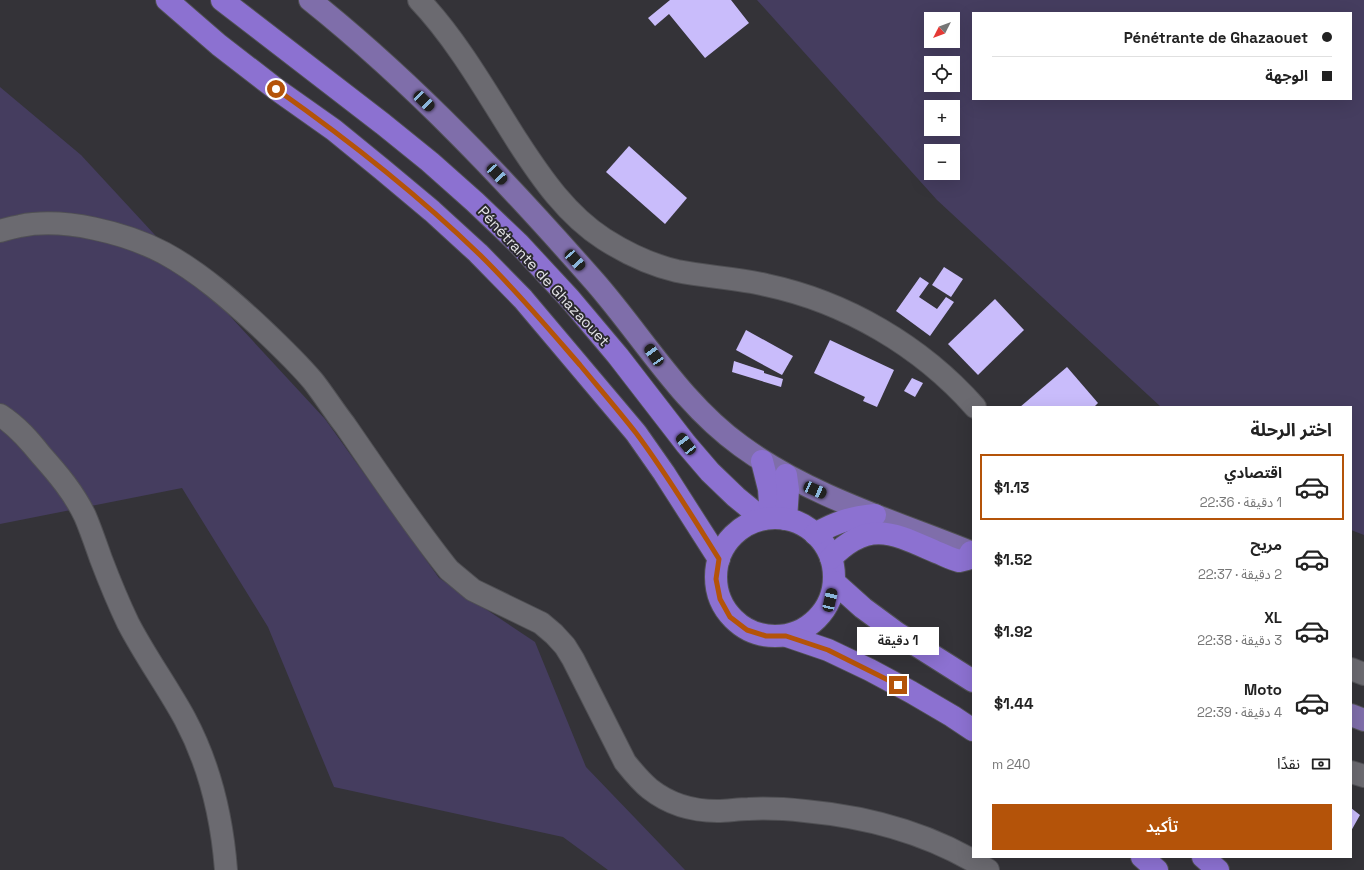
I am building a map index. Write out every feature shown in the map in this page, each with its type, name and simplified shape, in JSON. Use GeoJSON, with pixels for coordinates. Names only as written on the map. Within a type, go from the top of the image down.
{"type":"FeatureCollection","features":[{"type":"Feature","properties":{"kind":"highway","name":"Pénétrante de Ghazaouet"},"geometry":{"type":"LineString","coordinates":[[167,0],[225,50],[276,89],[334,130],[432,210],[523,298],[636,433],[664,473],[719,559]]}},
{"type":"Feature","properties":{"kind":"highway","name":"Pénétrante de Ghazaouet"},"geometry":{"type":"LineString","coordinates":[[222,0],[383,124],[430,162],[475,202],[570,298],[710,472],[736,497],[773,519]]}},
{"type":"Feature","properties":{"kind":"highway"},"geometry":{"type":"LineString","coordinates":[[762,461],[770,489],[773,519]]}},
{"type":"Feature","properties":{"kind":"highway"},"geometry":{"type":"LineString","coordinates":[[773,519],[788,490],[786,475]]}},
{"type":"Feature","properties":{"kind":"highway"},"geometry":{"type":"LineString","coordinates":[[815,534],[844,520],[859,516],[876,515]]}},
{"type":"Feature","properties":{"kind":"highway"},"geometry":{"type":"LineString","coordinates":[[773,519],[802,524],[815,534],[827,549],[834,570],[834,582],[830,600],[820,617],[805,630],[786,636],[766,636],[747,630],[730,617],[720,599],[716,579],[719,559],[726,545],[736,533],[749,524],[773,519]]}},
{"type":"Feature","properties":{"kind":"highway"},"geometry":{"type":"LineString","coordinates":[[831,558],[846,544],[858,537],[881,533],[894,534],[905,538],[959,562],[967,559],[972,553]]}},
{"type":"Feature","properties":{"kind":"highway"},"geometry":{"type":"LineString","coordinates":[[834,582],[863,608],[972,680]]}},
{"type":"Feature","properties":{"kind":"highway"},"geometry":{"type":"LineString","coordinates":[[786,636],[828,650],[870,670],[911,692],[972,729]]}},
{"type":"Feature","properties":{"kind":"highway"},"geometry":{"type":"LineString","coordinates":[[1143,858],[1157,870]]}},
{"type":"Feature","properties":{"kind":"highway"},"geometry":{"type":"LineString","coordinates":[[1204,858],[1218,870]]}},
{"type":"Feature","properties":{"kind":"main road"},"geometry":{"type":"LineString","coordinates":[[310,0],[403,80],[517,195],[621,312],[679,388],[718,428],[762,461],[786,475],[833,498],[972,553]]}},
{"type":"Feature","properties":{"kind":"main road"},"geometry":{"type":"LineString","coordinates":[[1352,715],[1364,720]]}},
{"type":"Feature","properties":{"kind":"street"},"geometry":{"type":"LineString","coordinates":[[419,0],[450,37],[542,178],[580,221],[603,238],[639,257],[676,271],[766,285],[803,295],[838,308],[873,325],[905,345],[936,368],[964,394],[974,406]]}},
{"type":"Feature","properties":{"kind":"street"},"geometry":{"type":"LineString","coordinates":[[0,231],[21,225],[46,224],[70,225],[119,235],[164,253],[185,266],[243,312],[279,345],[313,381],[449,570],[473,590],[541,623],[565,646],[625,762],[645,785],[665,799],[682,806],[700,810],[805,810],[841,815],[912,833],[947,847],[988,870]]}},
{"type":"Feature","properties":{"kind":"street"},"geometry":{"type":"LineString","coordinates":[[0,415],[10,421],[30,440],[60,477],[85,516],[128,623],[145,654],[186,720],[203,758],[216,798],[226,870]]}},
{"type":"Feature","properties":{"kind":"street"},"geometry":{"type":"LineString","coordinates":[[1352,669],[1364,674]]}},
{"type":"Feature","properties":{"kind":"street"},"geometry":{"type":"LineString","coordinates":[[1352,772],[1364,776]]}},
{"type":"Feature","properties":{"kind":"shaded area"},"geometry":{"type":"Polygon","coordinates":[[[757,0],[1364,0],[1364,535],[1352,530],[1352,406],[1160,406],[937,200],[757,0]]]}},
{"type":"Feature","properties":{"kind":"shaded area"},"geometry":{"type":"Polygon","coordinates":[[[0,87],[81,155],[325,419],[439,578],[535,642],[586,767],[685,870],[608,870],[563,837],[334,787],[268,627],[182,488],[0,524],[0,87]]]}},
{"type":"Feature","properties":{"kind":"building"},"geometry":{"type":"Polygon","coordinates":[[[670,0],[731,0],[749,23],[705,58],[669,14],[655,26],[648,18],[670,0]]]}},
{"type":"Feature","properties":{"kind":"building"},"geometry":{"type":"Polygon","coordinates":[[[629,146],[687,198],[665,224],[606,172],[629,146]]]}},
{"type":"Feature","properties":{"kind":"building"},"geometry":{"type":"Polygon","coordinates":[[[944,267],[963,279],[951,297],[932,285],[944,267]]]}},
{"type":"Feature","properties":{"kind":"building"},"geometry":{"type":"Polygon","coordinates":[[[920,277],[929,283],[919,297],[937,309],[946,297],[954,302],[930,336],[896,311],[920,277]]]}},
{"type":"Feature","properties":{"kind":"building"},"geometry":{"type":"Polygon","coordinates":[[[995,299],[1024,330],[978,375],[948,344],[995,299]]]}},
{"type":"Feature","properties":{"kind":"building"},"geometry":{"type":"Polygon","coordinates":[[[746,330],[793,356],[782,375],[736,350],[746,330]]]}},
{"type":"Feature","properties":{"kind":"building"},"geometry":{"type":"Polygon","coordinates":[[[830,340],[894,370],[877,407],[863,401],[865,397],[814,373],[830,340]]]}},
{"type":"Feature","properties":{"kind":"building"},"geometry":{"type":"Polygon","coordinates":[[[734,361],[783,379],[781,387],[732,372],[734,361]]]}},
{"type":"Feature","properties":{"kind":"building"},"geometry":{"type":"Polygon","coordinates":[[[1067,367],[1098,403],[1095,406],[1021,406],[1067,367]]]}},
{"type":"Feature","properties":{"kind":"building"},"geometry":{"type":"Polygon","coordinates":[[[912,378],[923,383],[915,397],[904,391],[912,378]]]}},
{"type":"Feature","properties":{"kind":"building"},"geometry":{"type":"Polygon","coordinates":[[[1352,809],[1360,815],[1352,829],[1352,809]]]}},
{"type":"Feature","properties":{"kind":"route"},"geometry":{"type":"LineString","coordinates":[[276,89],[334,130],[432,210],[523,298],[636,433],[664,473],[719,559],[716,579],[720,599],[730,617],[747,630],[766,636],[786,636],[828,650],[898,685]]}}]}
